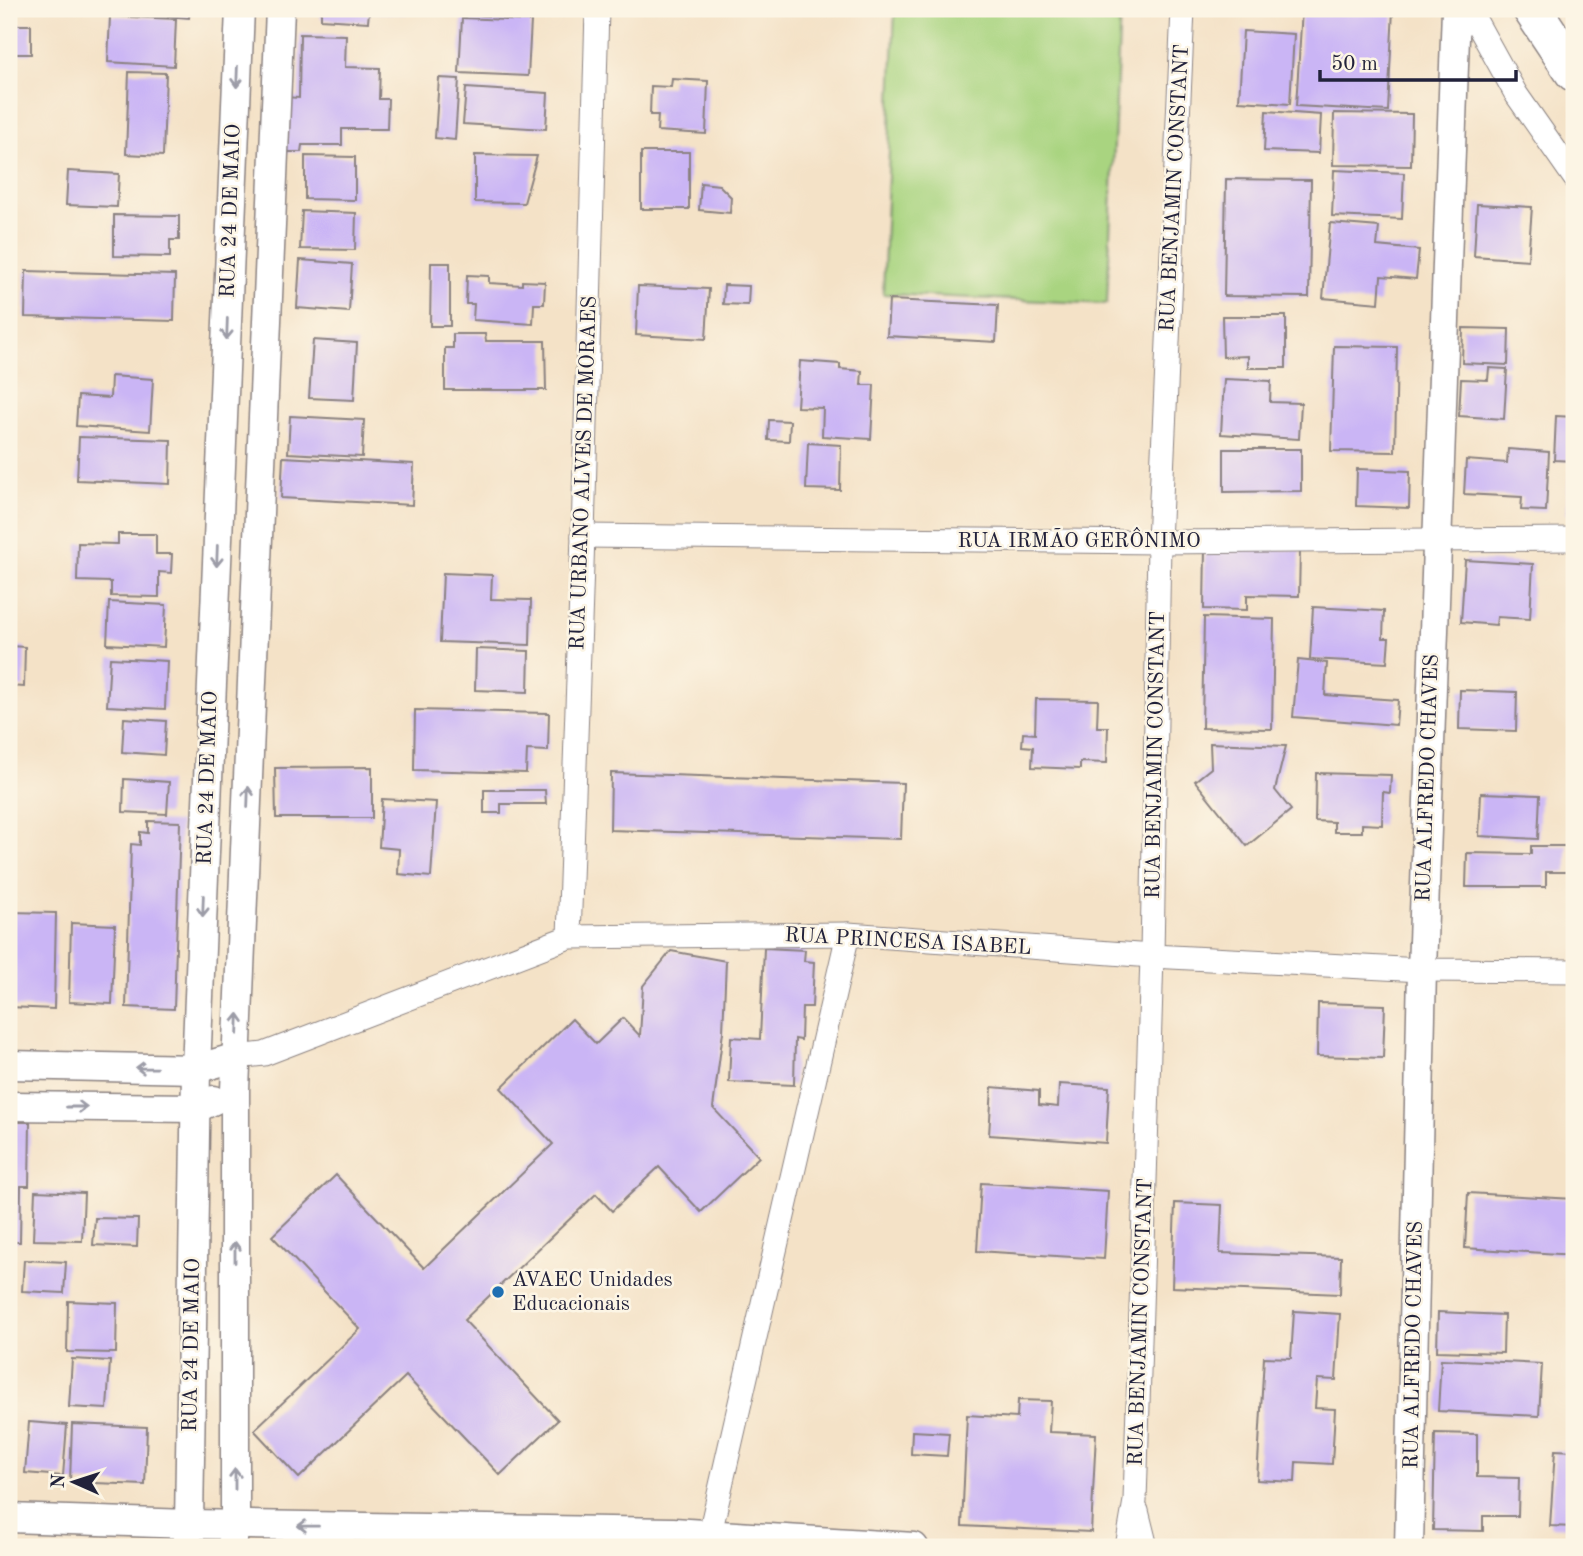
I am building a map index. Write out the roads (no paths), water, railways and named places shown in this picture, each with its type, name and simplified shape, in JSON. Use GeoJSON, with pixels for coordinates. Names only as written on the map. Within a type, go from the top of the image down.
{"type":"FeatureCollection","features":[{"type":"Feature","properties":{"kind":"highway"},"geometry":{"type":"LineString","coordinates":[[1532,9],[1573,69]]}},
{"type":"Feature","properties":{"kind":"street","name":"RUA 24 DE MAIO"},"geometry":{"type":"LineString","coordinates":[[187,1536],[197,1069],[240,9]]}},
{"type":"Feature","properties":{"kind":"street","name":"RUA 24 DE MAIO"},"geometry":{"type":"LineString","coordinates":[[233,1536],[235,1090],[250,1056],[280,9]]}},
{"type":"Feature","properties":{"kind":"street","name":"RUA URBANO ALVES DE MORAES"},"geometry":{"type":"LineString","coordinates":[[569,937],[597,9]]}},
{"type":"Feature","properties":{"kind":"street","name":"RUA BENJAMIN CONSTANT"},"geometry":{"type":"LineString","coordinates":[[1127,1547],[1135,1501],[1152,956],[1159,542],[1183,9]]}},
{"type":"Feature","properties":{"kind":"street","name":"RUA ALFREDO CHAVES"},"geometry":{"type":"LineString","coordinates":[[1409,1547],[1422,970],[1455,9]]}},
{"type":"Feature","properties":{"kind":"street"},"geometry":{"type":"LineString","coordinates":[[1469,9],[1516,94],[1574,177]]}},
{"type":"Feature","properties":{"kind":"street","name":"RUA IRMÃO GERÔNIMO"},"geometry":{"type":"LineString","coordinates":[[583,536],[1159,542],[1574,539]]}},
{"type":"Feature","properties":{"kind":"street"},"geometry":{"type":"LineString","coordinates":[[710,1533],[848,934]]}},
{"type":"Feature","properties":{"kind":"street","name":"RUA PRINCESA ISABEL"},"geometry":{"type":"LineString","coordinates":[[250,1056],[569,937],[848,934],[1152,956],[1422,970],[1574,971]]}},
{"type":"Feature","properties":{"kind":"street"},"geometry":{"type":"LineString","coordinates":[[9,1065],[197,1069],[250,1056]]}},
{"type":"Feature","properties":{"kind":"street"},"geometry":{"type":"LineString","coordinates":[[9,1106],[197,1108],[235,1090]]}},
{"type":"Feature","properties":{"kind":"street","name":"RUA BENJAMIN CONSTANT"},"geometry":{"type":"LineString","coordinates":[[1135,1501],[1146,1547]]}},
{"type":"Feature","properties":{"kind":"street"},"geometry":{"type":"LineString","coordinates":[[9,1517],[187,1536],[673,1539],[710,1533],[914,1547]]}},
{"type":"Feature","properties":{"kind":"place","name":"AVAEC Unidades Educacionais"},"geometry":{"type":"Point","coordinates":[498,1292]}}]}
